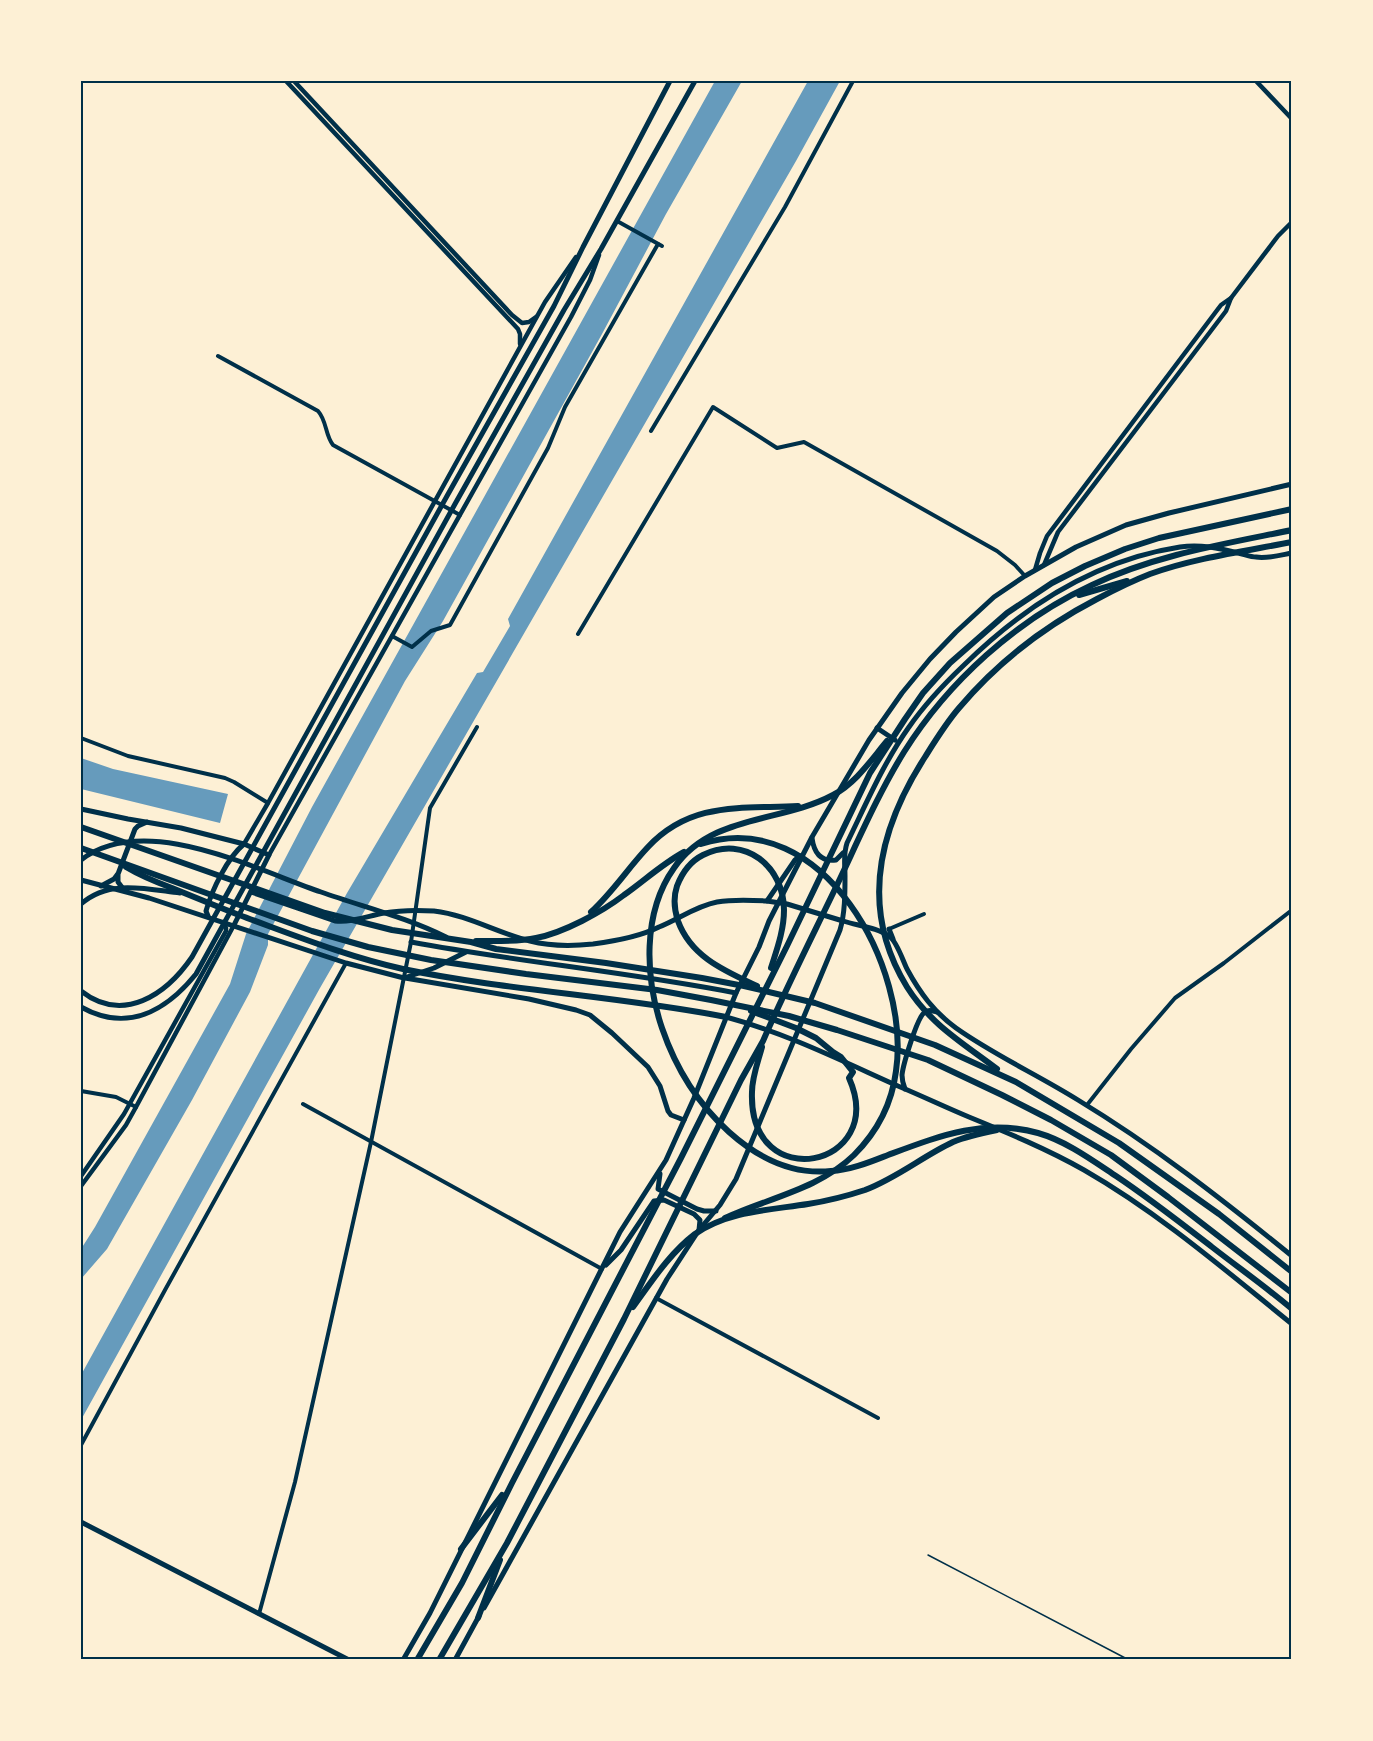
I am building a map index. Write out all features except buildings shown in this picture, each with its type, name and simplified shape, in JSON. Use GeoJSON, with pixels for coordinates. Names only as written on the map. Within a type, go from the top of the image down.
{"type":"FeatureCollection","features":[{"type":"Feature","properties":{"kind":"highway"},"geometry":{"type":"LineString","coordinates":[[417,1660],[462,1583],[681,1158],[870,773],[923,693],[950,663],[1006,613],[1052,583],[1085,566],[1159,538],[1292,509]]}},
{"type":"Feature","properties":{"kind":"highway"},"geometry":{"type":"LineString","coordinates":[[439,1660],[507,1543],[624,1319],[903,754],[932,713],[966,676],[1006,639],[1067,598],[1102,580],[1156,560],[1220,544],[1292,530]]}},
{"type":"Feature","properties":{"kind":"highway"},"geometry":{"type":"LineString","coordinates":[[1067,598],[1225,555],[1292,542]]}},
{"type":"Feature","properties":{"kind":"highway"},"geometry":{"type":"LineString","coordinates":[[1007,1077],[940,1027],[922,1008],[900,974],[887,942],[880,908],[879,873],[886,836],[899,802],[916,771],[958,709],[983,683],[1011,657],[1057,622],[1098,598],[1150,574]]}},
{"type":"Feature","properties":{"kind":"highway"},"geometry":{"type":"LineString","coordinates":[[905,719],[851,782],[829,797],[727,828],[703,840],[678,861],[661,891],[654,914],[651,963],[653,993],[659,1020],[671,1054],[690,1088],[718,1121],[755,1152],[773,1162],[804,1170],[829,1172],[842,1170],[958,1131],[982,1127],[1026,1130],[1048,1136],[1094,1161],[1141,1193],[1292,1309]]}},
{"type":"Feature","properties":{"kind":"highway"},"geometry":{"type":"LineString","coordinates":[[581,920],[612,891],[650,845],[666,831],[688,818],[723,809],[804,806]]}},
{"type":"Feature","properties":{"kind":"highway"},"geometry":{"type":"LineString","coordinates":[[81,826],[325,913],[392,930],[471,942],[496,949],[686,975],[768,991],[815,1003],[906,1034],[958,1054],[1007,1077],[1119,1143],[1219,1214],[1292,1272]]}},
{"type":"Feature","properties":{"kind":"highway"},"geometry":{"type":"LineString","coordinates":[[471,942],[538,938],[559,931],[623,896],[656,869],[695,846],[716,839],[751,838],[765,840],[789,850],[823,874],[837,888],[856,914],[882,964],[896,1020],[897,1064],[892,1092],[883,1117],[864,1144],[838,1168],[804,1187],[755,1204],[695,1234],[674,1253],[624,1319]]}},
{"type":"Feature","properties":{"kind":"highway"},"geometry":{"type":"LineString","coordinates":[[81,848],[312,931],[368,947],[431,960],[657,990],[735,1005],[837,1029],[928,1060],[1051,1120],[1111,1155],[1292,1293]]}},
{"type":"Feature","properties":{"kind":"highway"},"geometry":{"type":"LineString","coordinates":[[767,983],[783,917],[783,898],[778,880],[761,859],[745,851],[724,849],[705,854],[688,868],[676,890],[675,909],[681,929],[694,948],[708,960],[723,970],[768,991]]}},
{"type":"Feature","properties":{"kind":"highway"},"geometry":{"type":"LineString","coordinates":[[115,861],[140,875],[184,893],[324,947],[359,958],[449,977],[657,1005],[726,1017]]}},
{"type":"Feature","properties":{"kind":"highway"},"geometry":{"type":"LineString","coordinates":[[735,1005],[807,1033],[842,1057],[853,1072],[849,1078],[855,1096],[855,1116],[848,1136],[832,1151],[816,1158],[798,1159],[780,1153],[764,1139],[756,1124],[752,1108],[752,1091],[763,1041]]}},
{"type":"Feature","properties":{"kind":"highway"},"geometry":{"type":"LineString","coordinates":[[725,1218],[825,1201],[865,1190],[897,1175],[956,1141],[1007,1128]]}},
{"type":"Feature","properties":{"kind":"highway"},"geometry":{"type":"LineString","coordinates":[[461,1549],[512,1483]]}},
{"type":"Feature","properties":{"kind":"highway"},"geometry":{"type":"LineString","coordinates":[[478,1618],[507,1543]]}},
{"type":"Feature","properties":{"kind":"main road"},"geometry":{"type":"LineString","coordinates":[[81,991],[103,1003],[118,1006],[131,1005],[163,989],[179,975],[188,963],[217,915],[554,306],[670,81]]}},
{"type":"Feature","properties":{"kind":"main road"},"geometry":{"type":"LineString","coordinates":[[81,1007],[95,1014],[118,1018],[148,1014],[173,999],[196,974],[564,310],[617,221],[694,81]]}},
{"type":"Feature","properties":{"kind":"main road"},"geometry":{"type":"LineString","coordinates":[[403,1660],[430,1613],[620,1232],[661,1169],[684,1120],[736,993],[812,837],[877,728],[902,693],[949,639],[994,597],[1076,547],[1126,525],[1212,501],[1292,484]]}},
{"type":"Feature","properties":{"kind":"main road"},"geometry":{"type":"LineString","coordinates":[[812,837],[814,850],[820,856],[831,861],[836,860],[843,852],[866,802],[899,743],[922,710],[992,639],[1053,594],[1077,580],[1127,560],[1183,546],[1225,549],[1256,557],[1292,553]]}},
{"type":"Feature","properties":{"kind":"main road"},"geometry":{"type":"LineString","coordinates":[[877,728],[899,743]]}},
{"type":"Feature","properties":{"kind":"main road"},"geometry":{"type":"LineString","coordinates":[[81,809],[181,828],[244,844],[269,855],[234,925]]}},
{"type":"Feature","properties":{"kind":"main road"},"geometry":{"type":"LineString","coordinates":[[128,819],[135,829]]}},
{"type":"Feature","properties":{"kind":"main road"},"geometry":{"type":"LineString","coordinates":[[101,886],[118,874],[135,829],[147,822]]}},
{"type":"Feature","properties":{"kind":"main road"},"geometry":{"type":"LineString","coordinates":[[81,860],[104,848],[133,842],[168,843],[199,848],[357,905],[410,921],[447,938]]}},
{"type":"Feature","properties":{"kind":"main road"},"geometry":{"type":"LineString","coordinates":[[208,916],[206,911],[211,897],[232,856],[244,844]]}},
{"type":"Feature","properties":{"kind":"main road"},"geometry":{"type":"LineString","coordinates":[[767,901],[795,860],[805,851]]}},
{"type":"Feature","properties":{"kind":"main road"},"geometry":{"type":"LineString","coordinates":[[455,1660],[656,1298],[699,1230],[716,1211],[736,1179],[843,921],[845,897],[843,852]]}},
{"type":"Feature","properties":{"kind":"main road"},"geometry":{"type":"LineString","coordinates":[[118,874],[118,882],[125,892]]}},
{"type":"Feature","properties":{"kind":"main road"},"geometry":{"type":"LineString","coordinates":[[81,880],[208,916],[346,963],[404,978],[529,999],[590,1015],[648,1067],[660,1086],[668,1111],[671,1115],[684,1120]]}},
{"type":"Feature","properties":{"kind":"main road"},"geometry":{"type":"LineString","coordinates":[[81,904],[98,893],[118,887],[184,893]]}},
{"type":"Feature","properties":{"kind":"main road"},"geometry":{"type":"LineString","coordinates":[[251,892],[335,921],[343,922],[392,911],[415,910],[451,915],[538,942],[591,944],[643,933],[716,902],[726,900],[767,901],[880,932],[894,940]]}},
{"type":"Feature","properties":{"kind":"main road"},"geometry":{"type":"LineString","coordinates":[[890,929],[915,984],[926,1001],[937,1012],[979,1043],[1087,1105],[1158,1152],[1292,1256]]}},
{"type":"Feature","properties":{"kind":"main road"},"geometry":{"type":"LineString","coordinates":[[411,942],[466,952],[667,980],[736,993]]}},
{"type":"Feature","properties":{"kind":"main road"},"geometry":{"type":"LineString","coordinates":[[404,978],[434,968],[466,952]]}},
{"type":"Feature","properties":{"kind":"main road"},"geometry":{"type":"LineString","coordinates":[[905,1089],[902,1083],[904,1067],[916,1026],[924,1013],[937,1012]]}},
{"type":"Feature","properties":{"kind":"main road"},"geometry":{"type":"LineString","coordinates":[[726,1017],[794,1040],[1023,1139],[1084,1170],[1164,1222],[1292,1324]]}},
{"type":"Feature","properties":{"kind":"main road"},"geometry":{"type":"LineString","coordinates":[[661,1169],[658,1189],[697,1209],[716,1211]]}},
{"type":"Feature","properties":{"kind":"main road"},"geometry":{"type":"LineString","coordinates":[[603,1269],[621,1250],[654,1201],[664,1200],[694,1214],[700,1220],[699,1230]]}},
{"type":"Feature","properties":{"kind":"main road"},"geometry":{"type":"LineString","coordinates":[[81,1522],[350,1660]]}},
{"type":"Feature","properties":{"kind":"street"},"geometry":{"type":"LineString","coordinates":[[286,81],[518,329],[520,347]]}},
{"type":"Feature","properties":{"kind":"street"},"geometry":{"type":"LineString","coordinates":[[294,81],[518,322],[529,322],[538,315]]}},
{"type":"Feature","properties":{"kind":"street"},"geometry":{"type":"LineString","coordinates":[[651,431],[785,207],[854,81]]}},
{"type":"Feature","properties":{"kind":"street"},"geometry":{"type":"LineString","coordinates":[[1256,81],[1292,119]]}},
{"type":"Feature","properties":{"kind":"street"},"geometry":{"type":"LineString","coordinates":[[394,637],[412,647],[430,631],[450,625],[548,447],[565,407],[659,244],[617,221]]}},
{"type":"Feature","properties":{"kind":"street"},"geometry":{"type":"LineString","coordinates":[[1044,565],[1058,532],[1226,311],[1231,298],[1278,236],[1292,222]]}},
{"type":"Feature","properties":{"kind":"street"},"geometry":{"type":"LineString","coordinates":[[244,844],[538,315],[583,247]]}},
{"type":"Feature","properties":{"kind":"street"},"geometry":{"type":"LineString","coordinates":[[269,855],[394,637],[571,317],[590,280],[601,249]]}},
{"type":"Feature","properties":{"kind":"street"},"geometry":{"type":"LineString","coordinates":[[1035,570],[1047,536],[1221,305],[1231,298]]}},
{"type":"Feature","properties":{"kind":"street"},"geometry":{"type":"LineString","coordinates":[[218,356],[318,411],[324,420],[333,445],[460,515]]}},
{"type":"Feature","properties":{"kind":"street"},"geometry":{"type":"LineString","coordinates":[[578,634],[713,407],[777,448],[804,442],[997,550],[1025,576]]}},
{"type":"Feature","properties":{"kind":"street"},"geometry":{"type":"LineString","coordinates":[[259,1614],[295,1482],[371,1142],[411,942],[430,808],[477,727]]}},
{"type":"Feature","properties":{"kind":"street"},"geometry":{"type":"LineString","coordinates":[[81,738],[128,756],[225,778],[268,803]]}},
{"type":"Feature","properties":{"kind":"street"},"geometry":{"type":"LineString","coordinates":[[1087,1105],[1175,998],[1292,910]]}},
{"type":"Feature","properties":{"kind":"street"},"geometry":{"type":"LineString","coordinates":[[890,929],[924,914]]}},
{"type":"Feature","properties":{"kind":"street"},"geometry":{"type":"LineString","coordinates":[[81,1176],[129,1105],[226,931],[223,922]]}},
{"type":"Feature","properties":{"kind":"street"},"geometry":{"type":"LineString","coordinates":[[81,1186],[126,1125],[234,925]]}},
{"type":"Feature","properties":{"kind":"street"},"geometry":{"type":"LineString","coordinates":[[81,1445],[346,963]]}},
{"type":"Feature","properties":{"kind":"street"},"geometry":{"type":"LineString","coordinates":[[81,1090],[116,1097],[136,1107]]}},
{"type":"Feature","properties":{"kind":"street"},"geometry":{"type":"LineString","coordinates":[[303,1104],[603,1269]]}},
{"type":"Feature","properties":{"kind":"street"},"geometry":{"type":"LineString","coordinates":[[656,1298],[878,1418]]}},
{"type":"Feature","properties":{"kind":"lane"},"geometry":{"type":"LineString","coordinates":[[928,1555],[1129,1660]]}},
{"type":"Feature","properties":{"kind":"water"},"geometry":{"type":"Polygon","coordinates":[[[715,81],[742,81],[666,214],[443,621],[405,681],[268,934],[268,945],[250,992],[192,1100],[107,1249],[81,1279],[81,1249],[230,984],[246,934],[312,807],[715,81]]]}},
{"type":"Feature","properties":{"kind":"water"},"geometry":{"type":"Polygon","coordinates":[[[808,81],[840,81],[320,988],[81,1420],[81,1375],[347,893],[477,673],[483,672],[510,626],[508,619],[808,81]]]}},
{"type":"Feature","properties":{"kind":"water"},"geometry":{"type":"Polygon","coordinates":[[[81,758],[113,769],[228,794],[220,823],[81,789],[81,758]]]}}]}
